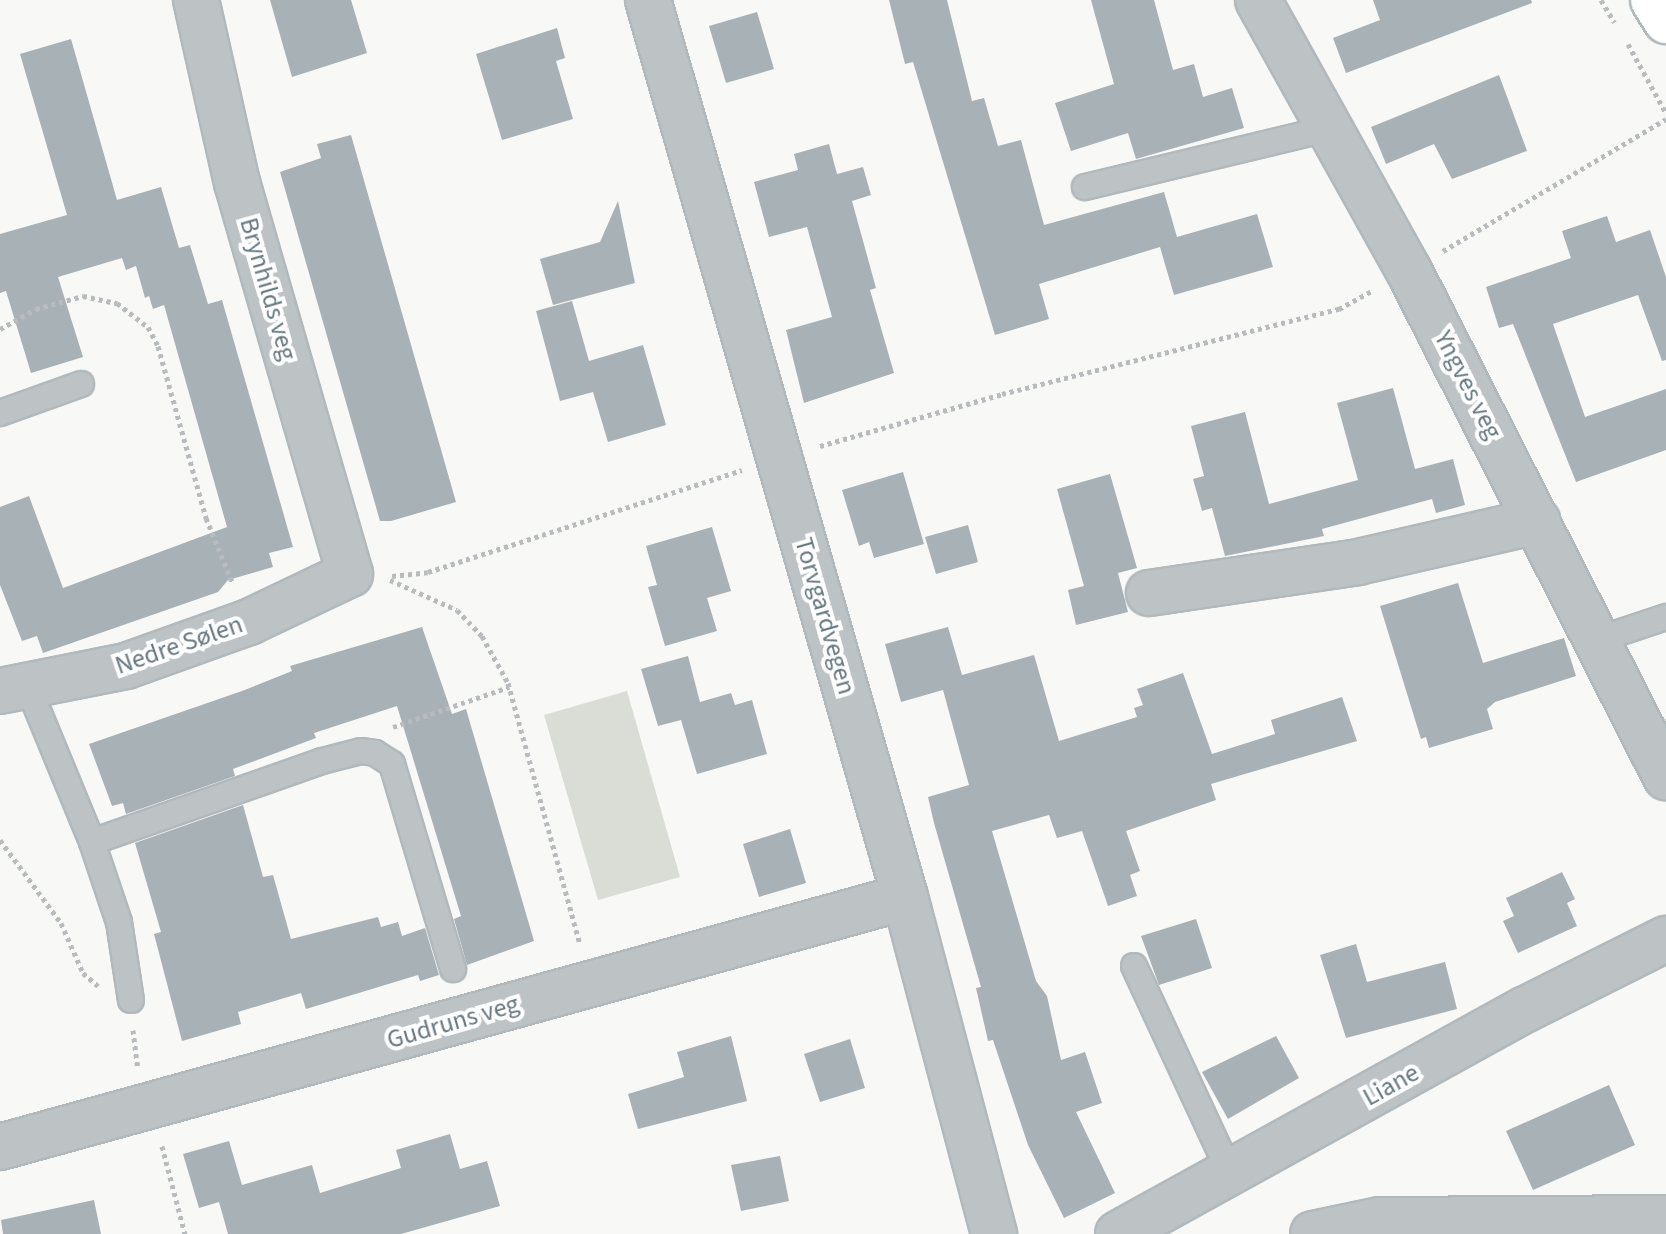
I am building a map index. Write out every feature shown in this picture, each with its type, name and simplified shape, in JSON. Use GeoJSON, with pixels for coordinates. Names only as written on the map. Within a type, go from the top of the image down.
{"type":"FeatureCollection","features":[{"type":"Feature","properties":{"kind":"main road"},"geometry":{"type":"LineString","coordinates":[[1653,0],[1666,21]]}},
{"type":"Feature","properties":{"kind":"street","name":"Brynhilds veg"},"geometry":{"type":"LineString","coordinates":[[196,0],[237,183],[367,576]]}},
{"type":"Feature","properties":{"kind":"street","name":"Torvgardvegen"},"geometry":{"type":"LineString","coordinates":[[648,0],[905,897],[994,1234]]}},
{"type":"Feature","properties":{"kind":"street","name":"Yngves veg"},"geometry":{"type":"LineString","coordinates":[[1258,0],[1327,129],[1409,271],[1666,777]]}},
{"type":"Feature","properties":{"kind":"street"},"geometry":{"type":"LineString","coordinates":[[1149,593],[1358,562],[1537,521]]}},
{"type":"Feature","properties":{"kind":"street","name":"Nedre Sølen"},"geometry":{"type":"LineString","coordinates":[[14,690],[126,666],[367,576]]}},
{"type":"Feature","properties":{"kind":"street","name":"Gudruns veg"},"geometry":{"type":"LineString","coordinates":[[0,1147],[905,897]]}},
{"type":"Feature","properties":{"kind":"street","name":"Liane"},"geometry":{"type":"LineString","coordinates":[[1118,1234],[1229,1171],[1666,939]]}},
{"type":"Feature","properties":{"kind":"street"},"geometry":{"type":"LineString","coordinates":[[1313,1234],[1380,1220],[1666,1218]]}},
{"type":"Feature","properties":{"kind":"lane"},"geometry":{"type":"LineString","coordinates":[[1085,187],[1327,129]]}},
{"type":"Feature","properties":{"kind":"lane"},"geometry":{"type":"LineString","coordinates":[[0,413],[81,384]]}},
{"type":"Feature","properties":{"kind":"lane"},"geometry":{"type":"LineString","coordinates":[[1597,640],[1666,617]]}},
{"type":"Feature","properties":{"kind":"lane"},"geometry":{"type":"LineString","coordinates":[[14,690],[92,842],[119,922],[131,1000]]}},
{"type":"Feature","properties":{"kind":"lane"},"geometry":{"type":"LineString","coordinates":[[92,842],[322,761],[361,751],[375,753],[392,764],[453,969]]}},
{"type":"Feature","properties":{"kind":"lane"},"geometry":{"type":"LineString","coordinates":[[1134,966],[1229,1171]]}},
{"type":"Feature","properties":{"kind":"path"},"geometry":{"type":"LineString","coordinates":[[367,576],[428,572],[781,458],[1002,394],[1339,309],[1409,271],[1666,116],[1601,0]]}},
{"type":"Feature","properties":{"kind":"path"},"geometry":{"type":"LineString","coordinates":[[0,329],[36,309],[83,296],[117,303],[148,327],[158,346],[206,518],[249,622]]}},
{"type":"Feature","properties":{"kind":"path"},"geometry":{"type":"LineString","coordinates":[[367,576],[457,610],[482,636],[509,687],[591,983]]}},
{"type":"Feature","properties":{"kind":"path"},"geometry":{"type":"LineString","coordinates":[[375,753],[382,731],[509,687]]}},
{"type":"Feature","properties":{"kind":"path"},"geometry":{"type":"LineString","coordinates":[[0,840],[61,923],[83,973],[93,985],[131,1000],[135,1057],[152,1106],[185,1234]]}},
{"type":"Feature","properties":{"kind":"shaded area"},"geometry":{"type":"Polygon","coordinates":[[[627,691],[680,877],[598,900],[544,715],[627,691]]]}},
{"type":"Feature","properties":{"kind":"building"},"geometry":{"type":"Polygon","coordinates":[[[270,0],[351,0],[367,53],[292,77],[270,0]]]}},
{"type":"Feature","properties":{"kind":"building"},"geometry":{"type":"Polygon","coordinates":[[[889,0],[947,0],[972,101],[984,98],[998,146],[1021,140],[1044,225],[1164,192],[1177,237],[1257,214],[1273,267],[1174,295],[1160,247],[1039,284],[1049,319],[995,335],[913,62],[905,64],[889,0]]]}},
{"type":"Feature","properties":{"kind":"building"},"geometry":{"type":"Polygon","coordinates":[[[1091,0],[1154,0],[1173,70],[1194,64],[1203,97],[1232,88],[1244,128],[1136,159],[1128,133],[1071,151],[1055,103],[1114,84],[1091,0]]]}},
{"type":"Feature","properties":{"kind":"building"},"geometry":{"type":"Polygon","coordinates":[[[1373,0],[1531,0],[1532,3],[1346,73],[1333,38],[1380,20],[1373,0]]]}},
{"type":"Feature","properties":{"kind":"building"},"geometry":{"type":"Polygon","coordinates":[[[757,12],[774,69],[726,83],[709,26],[757,12]]]}},
{"type":"Feature","properties":{"kind":"building"},"geometry":{"type":"Polygon","coordinates":[[[557,28],[565,58],[556,61],[573,119],[502,140],[476,54],[557,28]]]}},
{"type":"Feature","properties":{"kind":"building"},"geometry":{"type":"Polygon","coordinates":[[[71,39],[117,200],[161,187],[179,248],[190,245],[208,304],[222,300],[293,547],[269,553],[273,567],[228,580],[218,592],[43,653],[37,636],[22,641],[0,585],[0,507],[29,496],[63,588],[227,527],[164,305],[153,309],[149,296],[145,298],[136,266],[126,270],[122,258],[58,277],[83,357],[31,373],[6,291],[0,293],[0,234],[67,215],[20,54],[71,39]]]}},
{"type":"Feature","properties":{"kind":"building"},"geometry":{"type":"Polygon","coordinates":[[[1499,75],[1527,151],[1452,179],[1434,144],[1386,164],[1371,127],[1499,75]]]}},
{"type":"Feature","properties":{"kind":"building"},"geometry":{"type":"Polygon","coordinates":[[[351,135],[456,502],[391,521],[380,521],[280,172],[321,158],[317,144],[351,135]]]}},
{"type":"Feature","properties":{"kind":"building"},"geometry":{"type":"Polygon","coordinates":[[[829,144],[837,174],[863,167],[871,195],[852,201],[876,288],[870,290],[894,373],[804,403],[786,330],[832,317],[807,227],[769,237],[754,182],[798,170],[794,154],[829,144]]]}},
{"type":"Feature","properties":{"kind":"building"},"geometry":{"type":"Polygon","coordinates":[[[618,201],[635,283],[553,305],[540,259],[600,242],[618,201]]]}},
{"type":"Feature","properties":{"kind":"building"},"geometry":{"type":"Polygon","coordinates":[[[1607,216],[1616,242],[1650,230],[1666,277],[1666,360],[1662,361],[1638,295],[1553,324],[1585,417],[1666,389],[1666,450],[1576,482],[1513,324],[1499,328],[1486,287],[1571,258],[1562,231],[1607,216]]]}},
{"type":"Feature","properties":{"kind":"building"},"geometry":{"type":"Polygon","coordinates":[[[572,301],[589,361],[643,345],[666,425],[608,442],[593,392],[560,401],[536,311],[572,301]]]}},
{"type":"Feature","properties":{"kind":"building"},"geometry":{"type":"Polygon","coordinates":[[[1393,388],[1415,469],[1453,459],[1465,505],[1436,513],[1432,499],[1322,529],[1324,536],[1225,556],[1212,508],[1202,511],[1193,479],[1204,476],[1191,426],[1245,412],[1269,504],[1358,480],[1337,403],[1393,388]]]}},
{"type":"Feature","properties":{"kind":"building"},"geometry":{"type":"Polygon","coordinates":[[[903,472],[924,544],[874,558],[869,542],[859,546],[842,490],[903,472]]]}},
{"type":"Feature","properties":{"kind":"building"},"geometry":{"type":"Polygon","coordinates":[[[1110,474],[1137,568],[1118,573],[1128,612],[1076,625],[1068,590],[1084,586],[1057,489],[1110,474]]]}},
{"type":"Feature","properties":{"kind":"building"},"geometry":{"type":"Polygon","coordinates":[[[968,525],[978,562],[936,574],[925,537],[968,525]]]}},
{"type":"Feature","properties":{"kind":"building"},"geometry":{"type":"Polygon","coordinates":[[[712,527],[731,591],[707,598],[717,631],[665,646],[648,587],[657,585],[646,546],[712,527]]]}},
{"type":"Feature","properties":{"kind":"building"},"geometry":{"type":"Polygon","coordinates":[[[1458,583],[1483,663],[1564,638],[1576,676],[1495,702],[1487,709],[1493,729],[1429,748],[1426,737],[1421,739],[1380,606],[1458,583]]]}},
{"type":"Feature","properties":{"kind":"building"},"geometry":{"type":"Polygon","coordinates":[[[422,627],[452,714],[466,709],[534,941],[467,965],[454,919],[461,916],[397,706],[314,733],[316,738],[233,769],[235,776],[126,814],[123,803],[112,806],[89,744],[242,691],[292,671],[290,666],[422,627]]]}},
{"type":"Feature","properties":{"kind":"building"},"geometry":{"type":"Polygon","coordinates":[[[948,627],[962,675],[1034,655],[1059,741],[1137,717],[1134,708],[1143,705],[1137,689],[1183,673],[1212,754],[1275,734],[1271,720],[1342,697],[1357,741],[1211,784],[1216,800],[1126,831],[1140,871],[1130,875],[1137,896],[1108,906],[1082,831],[1057,838],[1049,815],[992,831],[1036,981],[1047,996],[1061,1060],[1085,1052],[1102,1103],[1076,1112],[1115,1193],[1064,1218],[1028,1145],[993,1040],[988,1041],[976,988],[981,987],[928,797],[969,785],[943,690],[901,702],[885,644],[948,627]]]}},
{"type":"Feature","properties":{"kind":"building"},"geometry":{"type":"Polygon","coordinates":[[[688,656],[700,702],[731,693],[735,705],[752,700],[767,754],[697,774],[681,720],[658,726],[641,669],[688,656]]]}},
{"type":"Feature","properties":{"kind":"building"},"geometry":{"type":"Polygon","coordinates":[[[243,805],[263,877],[273,875],[291,939],[378,917],[381,927],[398,922],[402,936],[425,928],[439,975],[420,981],[418,975],[306,1009],[301,993],[238,1012],[241,1024],[182,1041],[154,934],[161,932],[135,843],[243,805]]]}},
{"type":"Feature","properties":{"kind":"building"},"geometry":{"type":"Polygon","coordinates":[[[790,829],[806,883],[759,897],[743,844],[790,829]]]}},
{"type":"Feature","properties":{"kind":"building"},"geometry":{"type":"Polygon","coordinates":[[[1562,872],[1575,899],[1567,903],[1577,926],[1518,953],[1503,921],[1514,916],[1506,898],[1562,872]]]}},
{"type":"Feature","properties":{"kind":"building"},"geometry":{"type":"Polygon","coordinates":[[[1196,919],[1212,968],[1159,985],[1141,936],[1196,919]]]}},
{"type":"Feature","properties":{"kind":"building"},"geometry":{"type":"Polygon","coordinates":[[[1356,944],[1367,982],[1445,962],[1457,1009],[1346,1038],[1320,955],[1356,944]]]}},
{"type":"Feature","properties":{"kind":"building"},"geometry":{"type":"Polygon","coordinates":[[[731,1036],[747,1101],[638,1129],[628,1094],[684,1077],[677,1052],[731,1036]]]}},
{"type":"Feature","properties":{"kind":"building"},"geometry":{"type":"Polygon","coordinates":[[[1276,1036],[1299,1078],[1228,1119],[1202,1072],[1276,1036]]]}},
{"type":"Feature","properties":{"kind":"building"},"geometry":{"type":"Polygon","coordinates":[[[850,1039],[865,1088],[820,1102],[804,1054],[850,1039]]]}},
{"type":"Feature","properties":{"kind":"building"},"geometry":{"type":"Polygon","coordinates":[[[1609,1085],[1635,1145],[1533,1190],[1506,1131],[1609,1085]]]}},
{"type":"Feature","properties":{"kind":"building"},"geometry":{"type":"Polygon","coordinates":[[[450,1134],[460,1169],[487,1161],[500,1206],[401,1234],[228,1234],[219,1202],[199,1208],[183,1154],[229,1141],[242,1185],[312,1165],[320,1193],[401,1168],[396,1150],[450,1134]]]}},
{"type":"Feature","properties":{"kind":"building"},"geometry":{"type":"Polygon","coordinates":[[[780,1156],[789,1201],[741,1211],[731,1165],[780,1156]]]}},
{"type":"Feature","properties":{"kind":"building"},"geometry":{"type":"Polygon","coordinates":[[[94,1200],[101,1234],[3,1234],[1,1220],[94,1200]]]}}]}
